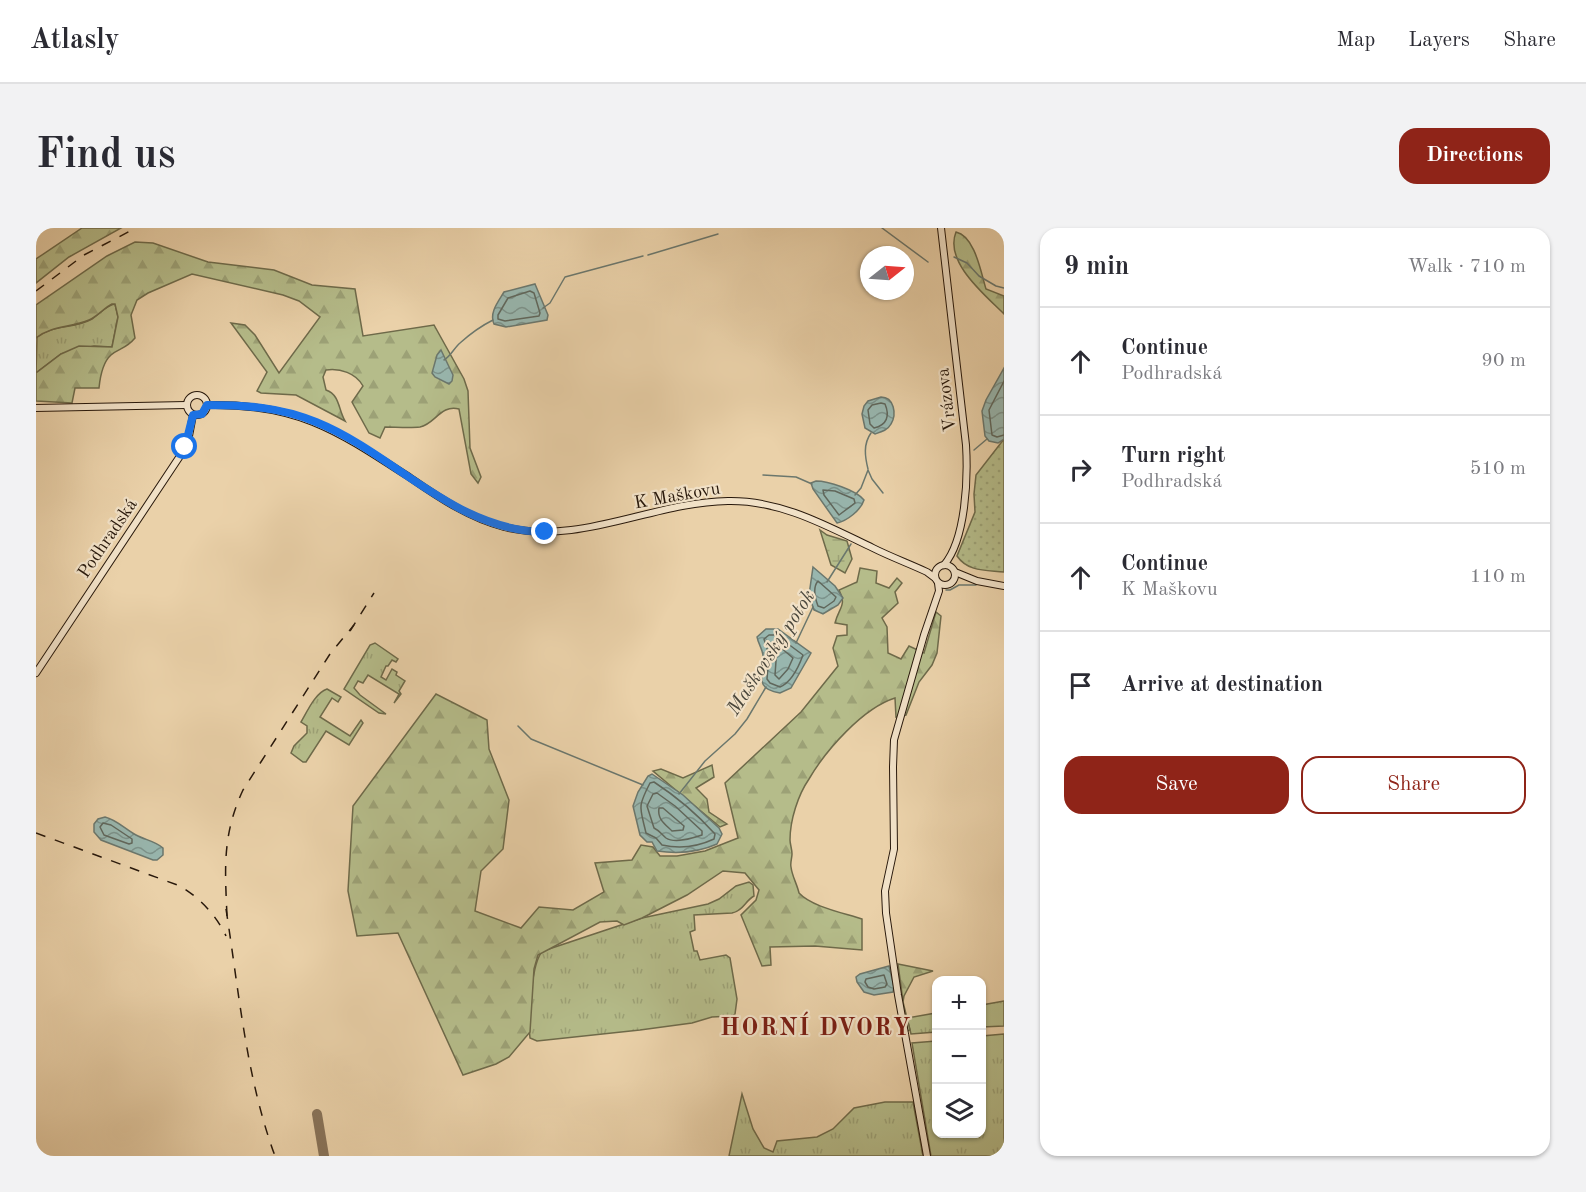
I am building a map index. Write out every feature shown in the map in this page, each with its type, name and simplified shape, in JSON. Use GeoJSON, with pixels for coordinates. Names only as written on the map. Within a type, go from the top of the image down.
{"type":"FeatureCollection","features":[{"type":"Feature","properties":{"kind":"street","name":"Vrázova"},"geometry":{"type":"LineString","coordinates":[[940,567],[952,553],[964,509],[967,472],[966,445],[941,228]]}},
{"type":"Feature","properties":{"kind":"street"},"geometry":{"type":"LineString","coordinates":[[197,395],[203,397],[207,405],[202,414],[193,415],[188,411],[186,405],[189,398],[197,395]]}},
{"type":"Feature","properties":{"kind":"street"},"geometry":{"type":"LineString","coordinates":[[36,408],[186,405]]}},
{"type":"Feature","properties":{"kind":"street","name":"K Maškovu"},"geometry":{"type":"LineString","coordinates":[[207,405],[262,407],[280,410],[317,422],[452,506],[482,520],[520,530],[560,532],[700,503],[749,502],[774,506],[800,514],[916,567],[937,584]]}},
{"type":"Feature","properties":{"kind":"street","name":"Podhradská"},"geometry":{"type":"LineString","coordinates":[[36,673],[180,456],[189,436],[193,415]]}},
{"type":"Feature","properties":{"kind":"street"},"geometry":{"type":"LineString","coordinates":[[949,584],[954,571],[952,553]]}},
{"type":"Feature","properties":{"kind":"street"},"geometry":{"type":"LineString","coordinates":[[916,567],[940,567],[977,581],[1004,586]]}},
{"type":"Feature","properties":{"kind":"street"},"geometry":{"type":"LineString","coordinates":[[927,1156],[898,995],[885,891],[894,849],[892,767],[894,740],[924,635],[940,567]]}},
{"type":"Feature","properties":{"kind":"street"},"geometry":{"type":"LineString","coordinates":[[937,584],[977,581]]}},
{"type":"Feature","properties":{"kind":"green space"},"geometry":{"type":"Polygon","coordinates":[[[82,228],[121,228],[69,257],[36,283],[36,259],[82,228]]]}},
{"type":"Feature","properties":{"kind":"green space"},"geometry":{"type":"Polygon","coordinates":[[[956,232],[963,235],[973,248],[986,289],[1004,296],[1004,314],[977,288],[961,266],[954,243],[956,232]]]}},
{"type":"Feature","properties":{"kind":"green space"},"geometry":{"type":"Polygon","coordinates":[[[135,242],[153,243],[208,262],[274,270],[312,285],[355,289],[363,336],[434,325],[464,379],[468,391],[470,448],[481,477],[478,483],[471,474],[459,409],[447,409],[420,427],[385,427],[380,438],[369,433],[352,402],[363,386],[347,372],[326,370],[323,377],[326,390],[334,395],[345,421],[296,395],[257,391],[267,372],[231,323],[245,325],[255,335],[279,373],[320,317],[299,301],[283,295],[192,274],[137,300],[131,315],[135,338],[108,358],[102,370],[99,388],[75,388],[72,403],[36,401],[36,373],[61,354],[79,346],[112,347],[118,317],[115,304],[112,304],[89,320],[48,331],[36,338],[36,305],[107,256],[135,242]]]}},
{"type":"Feature","properties":{"kind":"green space"},"geometry":{"type":"Polygon","coordinates":[[[115,304],[118,317],[112,347],[94,346],[61,354],[36,373],[37,337],[50,330],[85,322],[115,304]]]}},
{"type":"Feature","properties":{"kind":"green space"},"geometry":{"type":"Polygon","coordinates":[[[1004,439],[1004,572],[972,568],[957,556],[975,512],[976,475],[1004,439]]]}},
{"type":"Feature","properties":{"kind":"green space"},"geometry":{"type":"Polygon","coordinates":[[[820,530],[827,535],[847,541],[852,559],[845,573],[831,565],[820,530]]]}},
{"type":"Feature","properties":{"kind":"green space"},"geometry":{"type":"Polygon","coordinates":[[[860,568],[877,571],[876,583],[889,588],[897,578],[902,583],[895,592],[898,603],[882,618],[887,627],[888,653],[901,659],[909,646],[924,653],[936,612],[941,616],[937,653],[932,665],[919,682],[906,715],[896,717],[895,698],[883,703],[858,720],[835,743],[816,768],[801,792],[793,816],[790,832],[791,865],[799,893],[820,906],[862,919],[862,950],[815,946],[770,947],[771,965],[762,966],[741,915],[756,900],[759,890],[745,873],[723,871],[687,895],[642,918],[624,925],[617,921],[600,922],[538,955],[534,969],[530,1032],[509,1057],[463,1075],[398,933],[357,936],[348,891],[353,806],[436,694],[487,720],[489,749],[509,800],[503,849],[481,871],[475,911],[521,928],[539,907],[573,910],[604,892],[595,863],[632,860],[641,845],[653,847],[660,856],[677,856],[705,851],[738,838],[725,783],[801,712],[838,666],[833,648],[837,636],[847,635],[847,625],[835,623],[842,603],[839,590],[857,582],[860,568]]]}},
{"type":"Feature","properties":{"kind":"green space"},"geometry":{"type":"Polygon","coordinates":[[[375,643],[398,659],[396,662],[392,660],[386,666],[381,677],[386,680],[392,669],[397,672],[396,675],[405,681],[399,691],[401,694],[394,703],[399,694],[368,675],[363,683],[358,681],[354,688],[386,714],[379,713],[344,689],[370,645],[375,643]]]}},
{"type":"Feature","properties":{"kind":"green space"},"geometry":{"type":"Polygon","coordinates":[[[327,689],[341,697],[338,702],[332,698],[320,717],[350,736],[361,720],[363,723],[349,745],[326,731],[306,762],[303,762],[291,753],[294,746],[307,733],[307,726],[301,722],[315,699],[327,689]]]}},
{"type":"Feature","properties":{"kind":"green space"},"geometry":{"type":"Polygon","coordinates":[[[712,765],[714,777],[696,788],[707,799],[709,812],[727,824],[720,827],[653,771],[661,769],[683,778],[712,765]]]}},
{"type":"Feature","properties":{"kind":"green space"},"geometry":{"type":"Polygon","coordinates":[[[749,882],[753,885],[754,896],[741,908],[732,913],[694,915],[695,930],[690,932],[694,951],[697,951],[700,960],[726,955],[730,958],[737,999],[735,1014],[640,1030],[537,1041],[530,1038],[533,979],[543,951],[642,918],[708,904],[736,886],[749,882]]]}},
{"type":"Feature","properties":{"kind":"green space"},"geometry":{"type":"Polygon","coordinates":[[[898,964],[933,971],[914,977],[903,1002],[898,964]]]}},
{"type":"Feature","properties":{"kind":"green space"},"geometry":{"type":"Polygon","coordinates":[[[1004,1001],[1004,1026],[986,1027],[986,1004],[1004,1001]]]}},
{"type":"Feature","properties":{"kind":"green space"},"geometry":{"type":"Polygon","coordinates":[[[903,1003],[910,1030],[907,1031],[903,1003]]]}},
{"type":"Feature","properties":{"kind":"green space"},"geometry":{"type":"Polygon","coordinates":[[[932,1014],[932,1032],[911,1034],[907,1018],[932,1014]]]}},
{"type":"Feature","properties":{"kind":"green space"},"geometry":{"type":"Polygon","coordinates":[[[1004,1034],[1004,1156],[931,1156],[912,1043],[932,1041],[932,1138],[986,1138],[986,1036],[1004,1034]]]}},
{"type":"Feature","properties":{"kind":"green space"},"geometry":{"type":"Polygon","coordinates":[[[742,1094],[753,1129],[764,1148],[773,1152],[777,1141],[817,1137],[833,1129],[854,1108],[885,1102],[913,1102],[923,1156],[729,1156],[742,1094]]]}},
{"type":"Feature","properties":{"kind":"water"},"geometry":{"type":"Polygon","coordinates":[[[535,284],[548,315],[547,320],[506,327],[494,324],[493,312],[504,292],[535,284]]]}},
{"type":"Feature","properties":{"kind":"water"},"geometry":{"type":"Polygon","coordinates":[[[441,350],[453,375],[449,384],[432,373],[437,355],[441,350]]]}},
{"type":"Feature","properties":{"kind":"water"},"geometry":{"type":"Polygon","coordinates":[[[1004,368],[1004,439],[998,443],[989,441],[985,436],[982,411],[1004,368]]]}},
{"type":"Feature","properties":{"kind":"water"},"geometry":{"type":"Polygon","coordinates":[[[881,397],[889,400],[894,416],[888,428],[875,434],[865,428],[862,414],[868,401],[881,397]]]}},
{"type":"Feature","properties":{"kind":"water"},"geometry":{"type":"Polygon","coordinates":[[[816,481],[834,484],[860,496],[864,500],[860,508],[853,515],[837,523],[813,489],[811,483],[816,481]]]}},
{"type":"Feature","properties":{"kind":"water"},"geometry":{"type":"Polygon","coordinates":[[[813,567],[835,586],[843,598],[838,605],[823,614],[814,610],[809,595],[813,567]]]}},
{"type":"Feature","properties":{"kind":"water"},"geometry":{"type":"Polygon","coordinates":[[[766,629],[778,629],[811,653],[791,688],[780,693],[766,688],[762,680],[763,655],[757,637],[766,629]]]}},
{"type":"Feature","properties":{"kind":"water"},"geometry":{"type":"Polygon","coordinates":[[[652,774],[683,795],[719,828],[722,834],[717,844],[695,851],[665,852],[657,851],[652,842],[647,842],[640,835],[633,806],[638,792],[648,776],[652,774]]]}},
{"type":"Feature","properties":{"kind":"water"},"geometry":{"type":"Polygon","coordinates":[[[105,817],[160,846],[163,848],[163,855],[153,860],[101,840],[94,832],[94,824],[98,819],[105,817]]]}},
{"type":"Feature","properties":{"kind":"water"},"geometry":{"type":"Polygon","coordinates":[[[889,966],[893,992],[874,995],[864,992],[856,977],[889,966]]]}},
{"type":"Feature","properties":{"kind":"waterway"},"geometry":{"type":"LineString","coordinates":[[882,228],[928,262]]}},
{"type":"Feature","properties":{"kind":"waterway"},"geometry":{"type":"LineString","coordinates":[[648,255],[718,234]]}},
{"type":"Feature","properties":{"kind":"waterway"},"geometry":{"type":"LineString","coordinates":[[543,308],[550,303],[565,277],[643,256]]}},
{"type":"Feature","properties":{"kind":"waterway"},"geometry":{"type":"LineString","coordinates":[[954,257],[967,263],[979,276],[1004,288]]}},
{"type":"Feature","properties":{"kind":"waterway"},"geometry":{"type":"LineString","coordinates":[[444,360],[468,336],[493,320]]}},
{"type":"Feature","properties":{"kind":"waterway"},"geometry":{"type":"LineString","coordinates":[[868,469],[866,446],[871,433]]}},
{"type":"Feature","properties":{"kind":"waterway","name":"Maškovský potok"},"geometry":{"type":"LineString","coordinates":[[974,450],[987,439]]}},
{"type":"Feature","properties":{"kind":"waterway"},"geometry":{"type":"LineString","coordinates":[[855,495],[861,488],[868,470],[883,493]]}},
{"type":"Feature","properties":{"kind":"waterway"},"geometry":{"type":"LineString","coordinates":[[763,475],[796,477],[812,484]]}},
{"type":"Feature","properties":{"kind":"waterway","name":"Maškovský potok"},"geometry":{"type":"LineString","coordinates":[[827,582],[851,544]]}},
{"type":"Feature","properties":{"kind":"waterway"},"geometry":{"type":"LineString","coordinates":[[946,590],[959,585],[976,585]]}},
{"type":"Feature","properties":{"kind":"waterway","name":"Maškovský potok"},"geometry":{"type":"LineString","coordinates":[[796,643],[813,607]]}},
{"type":"Feature","properties":{"kind":"waterway","name":"Maškovský potok"},"geometry":{"type":"LineString","coordinates":[[679,794],[705,761],[735,734],[766,687]]}},
{"type":"Feature","properties":{"kind":"waterway","name":"Maškovský potok"},"geometry":{"type":"LineString","coordinates":[[518,726],[531,739],[643,785]]}},
{"type":"Feature","properties":{"kind":"taxiway"},"geometry":{"type":"LineString","coordinates":[[317,1114],[324,1156]]}},
{"type":"Feature","properties":{"kind":"railway"},"geometry":{"type":"LineString","coordinates":[[36,291],[84,255],[136,228]]}},
{"type":"Feature","properties":{"kind":"railway"},"geometry":{"type":"LineString","coordinates":[[350,631],[374,593]]}},
{"type":"Feature","properties":{"kind":"railway"},"geometry":{"type":"LineString","coordinates":[[227,916],[226,852],[236,806],[243,790],[330,654],[354,625]]}},
{"type":"Feature","properties":{"kind":"railway"},"geometry":{"type":"LineString","coordinates":[[36,833],[180,886],[207,908],[226,936]]}},
{"type":"Feature","properties":{"kind":"railway"},"geometry":{"type":"LineString","coordinates":[[226,909],[250,1065],[275,1156]]}},
{"type":"Feature","properties":{"kind":"district","name":"HORNÍ DVORY"},"geometry":{"type":"Point","coordinates":[816,1027]}},
{"type":"Feature","properties":{"kind":"route"},"geometry":{"type":"LineString","coordinates":[[185,447],[193,415],[202,414],[207,405],[250,405],[280,410],[317,422],[341,435],[457,509],[494,524],[533,532],[545,532]]}}]}
